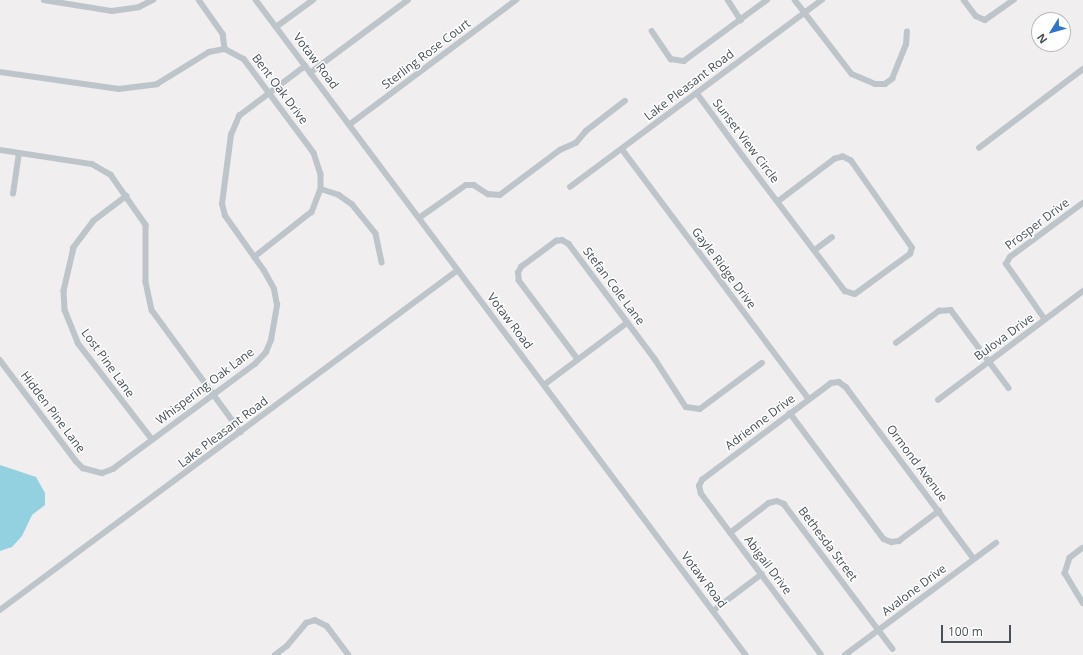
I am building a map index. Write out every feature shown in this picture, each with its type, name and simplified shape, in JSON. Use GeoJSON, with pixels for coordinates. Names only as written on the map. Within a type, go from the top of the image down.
{"type":"FeatureCollection","features":[{"type":"Feature","properties":{"kind":"street"},"geometry":{"type":"LineString","coordinates":[[44,0],[112,11],[139,7],[153,0]]}},
{"type":"Feature","properties":{"kind":"street"},"geometry":{"type":"LineString","coordinates":[[0,72],[103,87],[142,87],[167,79],[202,55],[225,49],[223,34],[199,0]]}},
{"type":"Feature","properties":{"kind":"street","name":"Votaw Road"},"geometry":{"type":"LineString","coordinates":[[256,0],[746,655]]}},
{"type":"Feature","properties":{"kind":"street"},"geometry":{"type":"LineString","coordinates":[[276,27],[313,0]]}},
{"type":"Feature","properties":{"kind":"street"},"geometry":{"type":"LineString","coordinates":[[310,73],[408,0]]}},
{"type":"Feature","properties":{"kind":"street","name":"Sterling Rose Court"},"geometry":{"type":"LineString","coordinates":[[350,125],[516,0]]}},
{"type":"Feature","properties":{"kind":"street"},"geometry":{"type":"LineString","coordinates":[[728,0],[741,20]]}},
{"type":"Feature","properties":{"kind":"street"},"geometry":{"type":"LineString","coordinates":[[652,31],[671,59],[677,62],[684,61],[767,0]]}},
{"type":"Feature","properties":{"kind":"street"},"geometry":{"type":"LineString","coordinates":[[795,0],[852,74],[875,84],[885,84],[892,79],[906,45],[907,32]]}},
{"type":"Feature","properties":{"kind":"street","name":"Lake Pleasant Road"},"geometry":{"type":"LineString","coordinates":[[570,187],[822,0]]}},
{"type":"Feature","properties":{"kind":"street"},"geometry":{"type":"LineString","coordinates":[[964,0],[976,16],[984,20],[1014,0]]}},
{"type":"Feature","properties":{"kind":"street","name":"Bent Oak Drive"},"geometry":{"type":"LineString","coordinates":[[225,49],[244,59],[314,153],[319,163],[321,189],[318,202],[306,219],[255,256]]}},
{"type":"Feature","properties":{"kind":"street","name":"Whispering Oak Lane"},"geometry":{"type":"LineString","coordinates":[[93,472],[102,473],[113,469],[213,395],[266,352],[276,326],[277,305],[274,289],[255,256],[230,226],[222,204],[233,125],[239,116],[305,66]]}},
{"type":"Feature","properties":{"kind":"street"},"geometry":{"type":"LineString","coordinates":[[979,148],[1083,69]]}},
{"type":"Feature","properties":{"kind":"street","name":"Sunset View Circle"},"geometry":{"type":"LineString","coordinates":[[697,93],[778,202],[845,291],[855,294],[910,254],[912,248],[851,161],[843,157],[835,159],[778,202]]}},
{"type":"Feature","properties":{"kind":"street"},"geometry":{"type":"LineString","coordinates":[[419,218],[466,185],[481,188],[488,194],[500,195],[560,150],[576,143],[586,131],[626,101]]}},
{"type":"Feature","properties":{"kind":"street","name":"Gayle Ridge Drive"},"geometry":{"type":"LineString","coordinates":[[622,149],[809,399]]}},
{"type":"Feature","properties":{"kind":"street"},"geometry":{"type":"LineString","coordinates":[[0,150],[92,164],[111,175],[146,225],[146,282],[152,310],[241,432]]}},
{"type":"Feature","properties":{"kind":"street"},"geometry":{"type":"LineString","coordinates":[[13,194],[19,153]]}},
{"type":"Feature","properties":{"kind":"street"},"geometry":{"type":"LineString","coordinates":[[321,189],[339,195],[352,204],[376,234],[382,262]]}},
{"type":"Feature","properties":{"kind":"street","name":"Lost Pine Lane"},"geometry":{"type":"LineString","coordinates":[[127,196],[94,222],[74,248],[64,291],[65,310],[78,343],[152,439]]}},
{"type":"Feature","properties":{"kind":"street","name":"Prosper Drive"},"geometry":{"type":"LineString","coordinates":[[1045,320],[1006,264],[1010,257],[1083,203]]}},
{"type":"Feature","properties":{"kind":"street"},"geometry":{"type":"LineString","coordinates":[[814,250],[832,237]]}},
{"type":"Feature","properties":{"kind":"street","name":"Stefan Cole Lane"},"geometry":{"type":"LineString","coordinates":[[578,360],[519,280],[518,273],[521,267],[556,240],[562,240],[569,244],[627,323],[656,359],[686,407],[692,410],[700,409],[762,363]]}},
{"type":"Feature","properties":{"kind":"street","name":"Lake Pleasant Road"},"geometry":{"type":"LineString","coordinates":[[0,610],[458,270]]}},
{"type":"Feature","properties":{"kind":"street","name":"Bulova Drive"},"geometry":{"type":"LineString","coordinates":[[938,400],[1083,291]]}},
{"type":"Feature","properties":{"kind":"street"},"geometry":{"type":"LineString","coordinates":[[896,342],[947,308],[955,314],[1009,388]]}},
{"type":"Feature","properties":{"kind":"street"},"geometry":{"type":"LineString","coordinates":[[544,385],[627,323]]}},
{"type":"Feature","properties":{"kind":"street","name":"Hidden Pine Lane"},"geometry":{"type":"LineString","coordinates":[[0,360],[2,367],[76,462],[93,472]]}},
{"type":"Feature","properties":{"kind":"street","name":"Adrienne Drive"},"geometry":{"type":"LineString","coordinates":[[699,486],[702,480],[790,413],[831,383],[839,382]]}},
{"type":"Feature","properties":{"kind":"street","name":"Ormond Avenue"},"geometry":{"type":"LineString","coordinates":[[839,382],[846,387],[974,559]]}},
{"type":"Feature","properties":{"kind":"street"},"geometry":{"type":"LineString","coordinates":[[790,413],[884,539],[891,542],[899,541],[939,511]]}},
{"type":"Feature","properties":{"kind":"street","name":"Abigail Drive"},"geometry":{"type":"LineString","coordinates":[[699,486],[701,494],[822,655]]}},
{"type":"Feature","properties":{"kind":"street","name":"Bethesda Street"},"geometry":{"type":"LineString","coordinates":[[730,533],[769,503],[777,501],[784,504],[893,649]]}},
{"type":"Feature","properties":{"kind":"street","name":"Avalone Drive"},"geometry":{"type":"LineString","coordinates":[[845,655],[996,543]]}},
{"type":"Feature","properties":{"kind":"street"},"geometry":{"type":"LineString","coordinates":[[1083,548],[1070,558],[1065,573],[1083,603]]}},
{"type":"Feature","properties":{"kind":"street"},"geometry":{"type":"LineString","coordinates":[[713,611],[762,574]]}},
{"type":"Feature","properties":{"kind":"street"},"geometry":{"type":"LineString","coordinates":[[275,655],[291,642],[306,623],[315,620],[327,626],[348,655]]}},
{"type":"Feature","properties":{"kind":"water"},"geometry":{"type":"Polygon","coordinates":[[[0,465],[36,477],[45,493],[45,505],[32,515],[22,536],[12,547],[0,551],[0,465]]]}}]}
